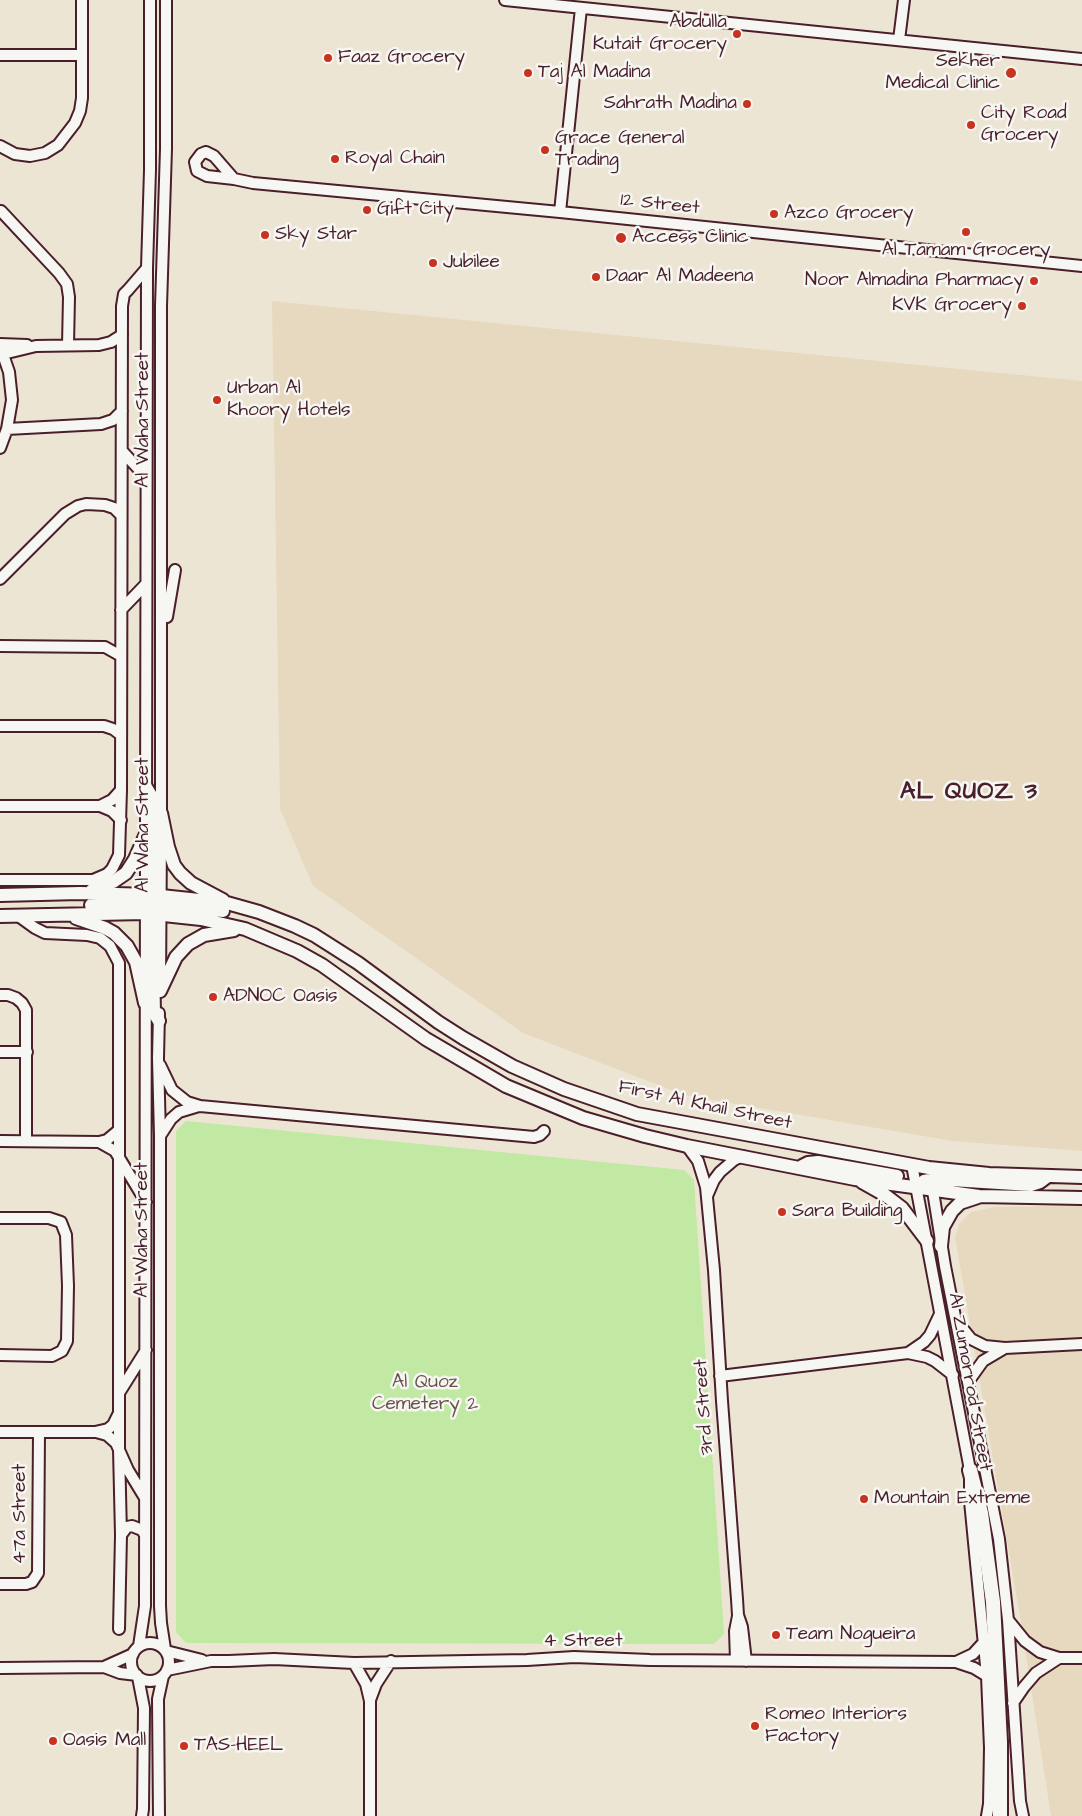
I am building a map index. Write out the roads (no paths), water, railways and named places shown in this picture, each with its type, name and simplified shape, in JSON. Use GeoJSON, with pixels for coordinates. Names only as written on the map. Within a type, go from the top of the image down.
{"type":"FeatureCollection","features":[{"type":"Feature","properties":{"kind":"highway"},"geometry":{"type":"LineString","coordinates":[[970,1470],[1001,1621],[1000,1816]]}},
{"type":"Feature","properties":{"kind":"main road"},"geometry":{"type":"LineString","coordinates":[[146,787],[152,798],[154,1013],[159,1021]]}},
{"type":"Feature","properties":{"kind":"main road"},"geometry":{"type":"LineString","coordinates":[[161,813],[170,856],[180,873],[191,882],[227,903]]}},
{"type":"Feature","properties":{"kind":"main road"},"geometry":{"type":"LineString","coordinates":[[80,893],[113,882],[126,873],[135,859],[146,834]]}},
{"type":"Feature","properties":{"kind":"main road","name":"First Al Khail Street"},"geometry":{"type":"LineString","coordinates":[[0,895],[80,893],[153,904],[201,919],[245,929],[271,939],[322,965],[426,1039],[506,1086],[583,1118],[610,1127],[687,1146],[855,1179],[916,1183],[931,1179],[981,1174],[1082,1177]]}},
{"type":"Feature","properties":{"kind":"main road","name":"First Al Khail Street"},"geometry":{"type":"LineString","coordinates":[[0,916],[58,914],[153,904],[227,903],[240,906],[286,922],[314,935],[358,963],[463,1038],[512,1066],[564,1089],[614,1107],[662,1120],[912,1165],[931,1179],[979,1196],[1082,1198]]}},
{"type":"Feature","properties":{"kind":"main road"},"geometry":{"type":"LineString","coordinates":[[153,904],[227,911],[240,906]]}},
{"type":"Feature","properties":{"kind":"main road"},"geometry":{"type":"LineString","coordinates":[[58,914],[105,928],[121,939],[136,962],[145,1003]]}},
{"type":"Feature","properties":{"kind":"main road"},"geometry":{"type":"LineString","coordinates":[[160,991],[176,957],[188,944],[212,932],[245,929]]}},
{"type":"Feature","properties":{"kind":"main road"},"geometry":{"type":"LineString","coordinates":[[800,1168],[808,1163],[818,1162],[916,1183],[924,1176],[931,1179]]}},
{"type":"Feature","properties":{"kind":"main road"},"geometry":{"type":"LineString","coordinates":[[855,1179],[885,1195],[898,1205],[910,1217],[927,1241]]}},
{"type":"Feature","properties":{"kind":"main road"},"geometry":{"type":"LineString","coordinates":[[941,1246],[944,1227],[952,1211],[960,1203],[979,1196]]}},
{"type":"Feature","properties":{"kind":"street"},"geometry":{"type":"LineString","coordinates":[[0,146],[15,154],[30,156],[45,153],[58,144],[75,122],[80,111],[82,98],[82,0]]}},
{"type":"Feature","properties":{"kind":"street","name":"Al Waha Street"},"geometry":{"type":"LineString","coordinates":[[150,0],[150,161],[147,268],[146,834],[160,991],[158,1058],[160,1136],[160,1606],[166,1650]]}},
{"type":"Feature","properties":{"kind":"street","name":"Al Waha Street"},"geometry":{"type":"LineString","coordinates":[[136,1650],[145,1606],[145,1003],[161,813],[161,306],[166,149],[166,0]]}},
{"type":"Feature","properties":{"kind":"street"},"geometry":{"type":"LineString","coordinates":[[505,0],[1082,59]]}},
{"type":"Feature","properties":{"kind":"street"},"geometry":{"type":"LineString","coordinates":[[899,40],[904,0]]}},
{"type":"Feature","properties":{"kind":"street"},"geometry":{"type":"LineString","coordinates":[[560,212],[581,8]]}},
{"type":"Feature","properties":{"kind":"street"},"geometry":{"type":"LineString","coordinates":[[0,55],[82,54]]}},
{"type":"Feature","properties":{"kind":"street","name":"12 Street"},"geometry":{"type":"LineString","coordinates":[[234,179],[253,183],[560,212],[1082,266]]}},
{"type":"Feature","properties":{"kind":"street"},"geometry":{"type":"LineString","coordinates":[[1,211],[60,272],[67,284],[70,297],[68,345]]}},
{"type":"Feature","properties":{"kind":"street"},"geometry":{"type":"LineString","coordinates":[[0,880],[85,881],[100,878],[107,874],[117,863],[120,855],[122,300],[147,268]]}},
{"type":"Feature","properties":{"kind":"street"},"geometry":{"type":"LineString","coordinates":[[99,345],[111,342],[122,335]]}},
{"type":"Feature","properties":{"kind":"street"},"geometry":{"type":"LineString","coordinates":[[0,448],[9,424],[11,386],[1,348],[16,344],[36,346],[99,345],[109,347],[122,357]]}},
{"type":"Feature","properties":{"kind":"street"},"geometry":{"type":"LineString","coordinates":[[9,424],[42,426],[102,424],[113,420],[122,411]]}},
{"type":"Feature","properties":{"kind":"street"},"geometry":{"type":"LineString","coordinates":[[102,424],[122,434]]}},
{"type":"Feature","properties":{"kind":"street"},"geometry":{"type":"LineString","coordinates":[[122,451],[146,477]]}},
{"type":"Feature","properties":{"kind":"street"},"geometry":{"type":"LineString","coordinates":[[105,505],[115,499],[121,490]]}},
{"type":"Feature","properties":{"kind":"street"},"geometry":{"type":"LineString","coordinates":[[0,579],[71,509],[86,504],[105,505],[114,508],[121,515]]}},
{"type":"Feature","properties":{"kind":"street"},"geometry":{"type":"LineString","coordinates":[[162,647],[175,570]]}},
{"type":"Feature","properties":{"kind":"street"},"geometry":{"type":"LineString","coordinates":[[121,610],[146,584]]}},
{"type":"Feature","properties":{"kind":"street"},"geometry":{"type":"LineString","coordinates":[[104,647],[120,637]]}},
{"type":"Feature","properties":{"kind":"street"},"geometry":{"type":"LineString","coordinates":[[0,646],[104,647],[120,656]]}},
{"type":"Feature","properties":{"kind":"street"},"geometry":{"type":"LineString","coordinates":[[104,726],[113,722],[121,715]]}},
{"type":"Feature","properties":{"kind":"street"},"geometry":{"type":"LineString","coordinates":[[0,726],[104,726],[113,729],[121,735]]}},
{"type":"Feature","properties":{"kind":"street"},"geometry":{"type":"LineString","coordinates":[[100,806],[112,800],[121,790]]}},
{"type":"Feature","properties":{"kind":"street"},"geometry":{"type":"LineString","coordinates":[[0,806],[100,806],[112,811],[121,820]]}},
{"type":"Feature","properties":{"kind":"street"},"geometry":{"type":"LineString","coordinates":[[17,915],[45,933],[87,935],[100,938],[114,952],[119,963],[118,1449],[121,1535],[119,1629]]}},
{"type":"Feature","properties":{"kind":"street"},"geometry":{"type":"LineString","coordinates":[[4,995],[16,998],[26,1010],[26,1141]]}},
{"type":"Feature","properties":{"kind":"street"},"geometry":{"type":"LineString","coordinates":[[0,1052],[27,1052]]}},
{"type":"Feature","properties":{"kind":"street"},"geometry":{"type":"LineString","coordinates":[[158,1058],[172,1090],[187,1102],[200,1106],[534,1137],[544,1131]]}},
{"type":"Feature","properties":{"kind":"street"},"geometry":{"type":"LineString","coordinates":[[160,1136],[170,1119],[179,1112],[200,1106]]}},
{"type":"Feature","properties":{"kind":"street"},"geometry":{"type":"LineString","coordinates":[[0,1141],[99,1142],[111,1137],[119,1130]]}},
{"type":"Feature","properties":{"kind":"street"},"geometry":{"type":"LineString","coordinates":[[99,1142],[112,1148],[119,1156],[146,1202]]}},
{"type":"Feature","properties":{"kind":"street","name":"3rd Street"},"geometry":{"type":"LineString","coordinates":[[687,1146],[702,1170],[707,1197],[714,1270],[738,1614],[735,1631],[741,1660]]}},
{"type":"Feature","properties":{"kind":"street"},"geometry":{"type":"LineString","coordinates":[[707,1197],[720,1172],[742,1156]]}},
{"type":"Feature","properties":{"kind":"street","name":"Al Zumorrod Street"},"geometry":{"type":"LineString","coordinates":[[912,1165],[970,1470],[970,1493],[987,1676],[990,1748],[987,1816]]}},
{"type":"Feature","properties":{"kind":"street","name":"Al Zumorrod Street"},"geometry":{"type":"LineString","coordinates":[[931,1179],[941,1246],[999,1539],[1001,1621],[1013,1703],[1020,1801],[1023,1816]]}},
{"type":"Feature","properties":{"kind":"street"},"geometry":{"type":"LineString","coordinates":[[0,1218],[52,1218],[61,1222],[66,1235],[68,1286],[67,1342],[62,1351],[52,1356],[0,1355]]}},
{"type":"Feature","properties":{"kind":"street"},"geometry":{"type":"LineString","coordinates":[[908,1352],[924,1342],[930,1335],[940,1314]]}},
{"type":"Feature","properties":{"kind":"street"},"geometry":{"type":"LineString","coordinates":[[956,1320],[971,1339],[985,1346],[1006,1348],[1082,1344]]}},
{"type":"Feature","properties":{"kind":"street"},"geometry":{"type":"LineString","coordinates":[[968,1382],[983,1361],[1006,1348]]}},
{"type":"Feature","properties":{"kind":"street"},"geometry":{"type":"LineString","coordinates":[[119,1394],[146,1350]]}},
{"type":"Feature","properties":{"kind":"street"},"geometry":{"type":"LineString","coordinates":[[720,1372],[768,1370],[908,1352],[935,1361],[953,1375]]}},
{"type":"Feature","properties":{"kind":"street"},"geometry":{"type":"LineString","coordinates":[[0,1432],[95,1432],[108,1429],[113,1425],[119,1413]]}},
{"type":"Feature","properties":{"kind":"street","name":"47a Street"},"geometry":{"type":"LineString","coordinates":[[0,1584],[32,1582],[36,1578],[39,1569],[39,1432]]}},
{"type":"Feature","properties":{"kind":"street"},"geometry":{"type":"LineString","coordinates":[[95,1432],[112,1438],[128,1470],[146,1499]]}},
{"type":"Feature","properties":{"kind":"street"},"geometry":{"type":"LineString","coordinates":[[121,1535],[127,1527],[132,1526],[142,1530],[145,1534]]}},
{"type":"Feature","properties":{"kind":"street"},"geometry":{"type":"LineString","coordinates":[[1001,1621],[1030,1646],[1046,1655],[1059,1658],[1082,1658]]}},
{"type":"Feature","properties":{"kind":"street"},"geometry":{"type":"LineString","coordinates":[[104,1667],[144,1644],[155,1643],[166,1650],[169,1657],[158,1699],[159,1815]]}},
{"type":"Feature","properties":{"kind":"street"},"geometry":{"type":"LineString","coordinates":[[956,1662],[973,1654],[983,1643]]}},
{"type":"Feature","properties":{"kind":"street"},"geometry":{"type":"LineString","coordinates":[[136,1650],[131,1665],[137,1676],[144,1708],[143,1814]]}},
{"type":"Feature","properties":{"kind":"street","name":"4 Street"},"geometry":{"type":"LineString","coordinates":[[166,1650],[211,1661]]}},
{"type":"Feature","properties":{"kind":"street","name":"4 Street"},"geometry":{"type":"LineString","coordinates":[[165,1673],[211,1661],[274,1659],[354,1663],[528,1660],[574,1657],[956,1662],[974,1668],[987,1676]]}},
{"type":"Feature","properties":{"kind":"street"},"geometry":{"type":"LineString","coordinates":[[1013,1703],[1036,1673],[1059,1658]]}},
{"type":"Feature","properties":{"kind":"street"},"geometry":{"type":"LineString","coordinates":[[370,1700],[376,1684],[391,1661]]}},
{"type":"Feature","properties":{"kind":"street"},"geometry":{"type":"LineString","coordinates":[[354,1663],[366,1684],[370,1700],[370,1816]]}},
{"type":"Feature","properties":{"kind":"street"},"geometry":{"type":"LineString","coordinates":[[0,1668],[104,1667],[153,1681],[165,1673]]}},
{"type":"Feature","properties":{"kind":"place","name":"Abdulla Kutait Grocery"},"geometry":{"type":"Point","coordinates":[737,34]}},
{"type":"Feature","properties":{"kind":"place","name":"Faaz Grocery"},"geometry":{"type":"Point","coordinates":[328,58]}},
{"type":"Feature","properties":{"kind":"place","name":"Taj Al Madina"},"geometry":{"type":"Point","coordinates":[528,73]}},
{"type":"Feature","properties":{"kind":"place","name":"Sekher Medical Clinic"},"geometry":{"type":"Point","coordinates":[1011,73]}},
{"type":"Feature","properties":{"kind":"place","name":"Sahrath Madina"},"geometry":{"type":"Point","coordinates":[747,104]}},
{"type":"Feature","properties":{"kind":"place","name":"City Road Grocery"},"geometry":{"type":"Point","coordinates":[971,125]}},
{"type":"Feature","properties":{"kind":"place","name":"Grace General Trading"},"geometry":{"type":"Point","coordinates":[545,150]}},
{"type":"Feature","properties":{"kind":"place","name":"Royal Chain"},"geometry":{"type":"Point","coordinates":[335,159]}},
{"type":"Feature","properties":{"kind":"place","name":"Gift City"},"geometry":{"type":"Point","coordinates":[367,210]}},
{"type":"Feature","properties":{"kind":"place","name":"Azco Grocery"},"geometry":{"type":"Point","coordinates":[774,214]}},
{"type":"Feature","properties":{"kind":"place","name":"Al Tamam Grocery"},"geometry":{"type":"Point","coordinates":[966,232]}},
{"type":"Feature","properties":{"kind":"place","name":"Sky Star"},"geometry":{"type":"Point","coordinates":[265,235]}},
{"type":"Feature","properties":{"kind":"place","name":"Access Clinic"},"geometry":{"type":"Point","coordinates":[621,238]}},
{"type":"Feature","properties":{"kind":"place","name":"Jubilee"},"geometry":{"type":"Point","coordinates":[433,263]}},
{"type":"Feature","properties":{"kind":"place","name":"Daar Al Madeena"},"geometry":{"type":"Point","coordinates":[596,277]}},
{"type":"Feature","properties":{"kind":"place","name":"Noor Almadina Pharmacy"},"geometry":{"type":"Point","coordinates":[1034,281]}},
{"type":"Feature","properties":{"kind":"place","name":"KVK Grocery"},"geometry":{"type":"Point","coordinates":[1022,306]}},
{"type":"Feature","properties":{"kind":"place","name":"Urban Al Khoory Hotels"},"geometry":{"type":"Point","coordinates":[217,400]}},
{"type":"Feature","properties":{"kind":"place","name":"ADNOC Oasis"},"geometry":{"type":"Point","coordinates":[213,997]}},
{"type":"Feature","properties":{"kind":"place","name":"Sara Building"},"geometry":{"type":"Point","coordinates":[782,1212]}},
{"type":"Feature","properties":{"kind":"place","name":"Mountain Extreme"},"geometry":{"type":"Point","coordinates":[864,1499]}},
{"type":"Feature","properties":{"kind":"place","name":"Team Nogueira"},"geometry":{"type":"Point","coordinates":[776,1635]}},
{"type":"Feature","properties":{"kind":"place","name":"Romeo Interiors Factory"},"geometry":{"type":"Point","coordinates":[755,1726]}},
{"type":"Feature","properties":{"kind":"place","name":"Oasis Mall"},"geometry":{"type":"Point","coordinates":[53,1741]}},
{"type":"Feature","properties":{"kind":"place","name":"TAS-HEEL"},"geometry":{"type":"Point","coordinates":[184,1746]}},
{"type":"Feature","properties":{"kind":"district","name":"AL QUOZ 3"},"geometry":{"type":"Point","coordinates":[969,793]}},
{"type":"Feature","properties":{"kind":"park label","name":"Al Quoz Cemetery 2"},"geometry":{"type":"Point","coordinates":[425,1394]}}]}
